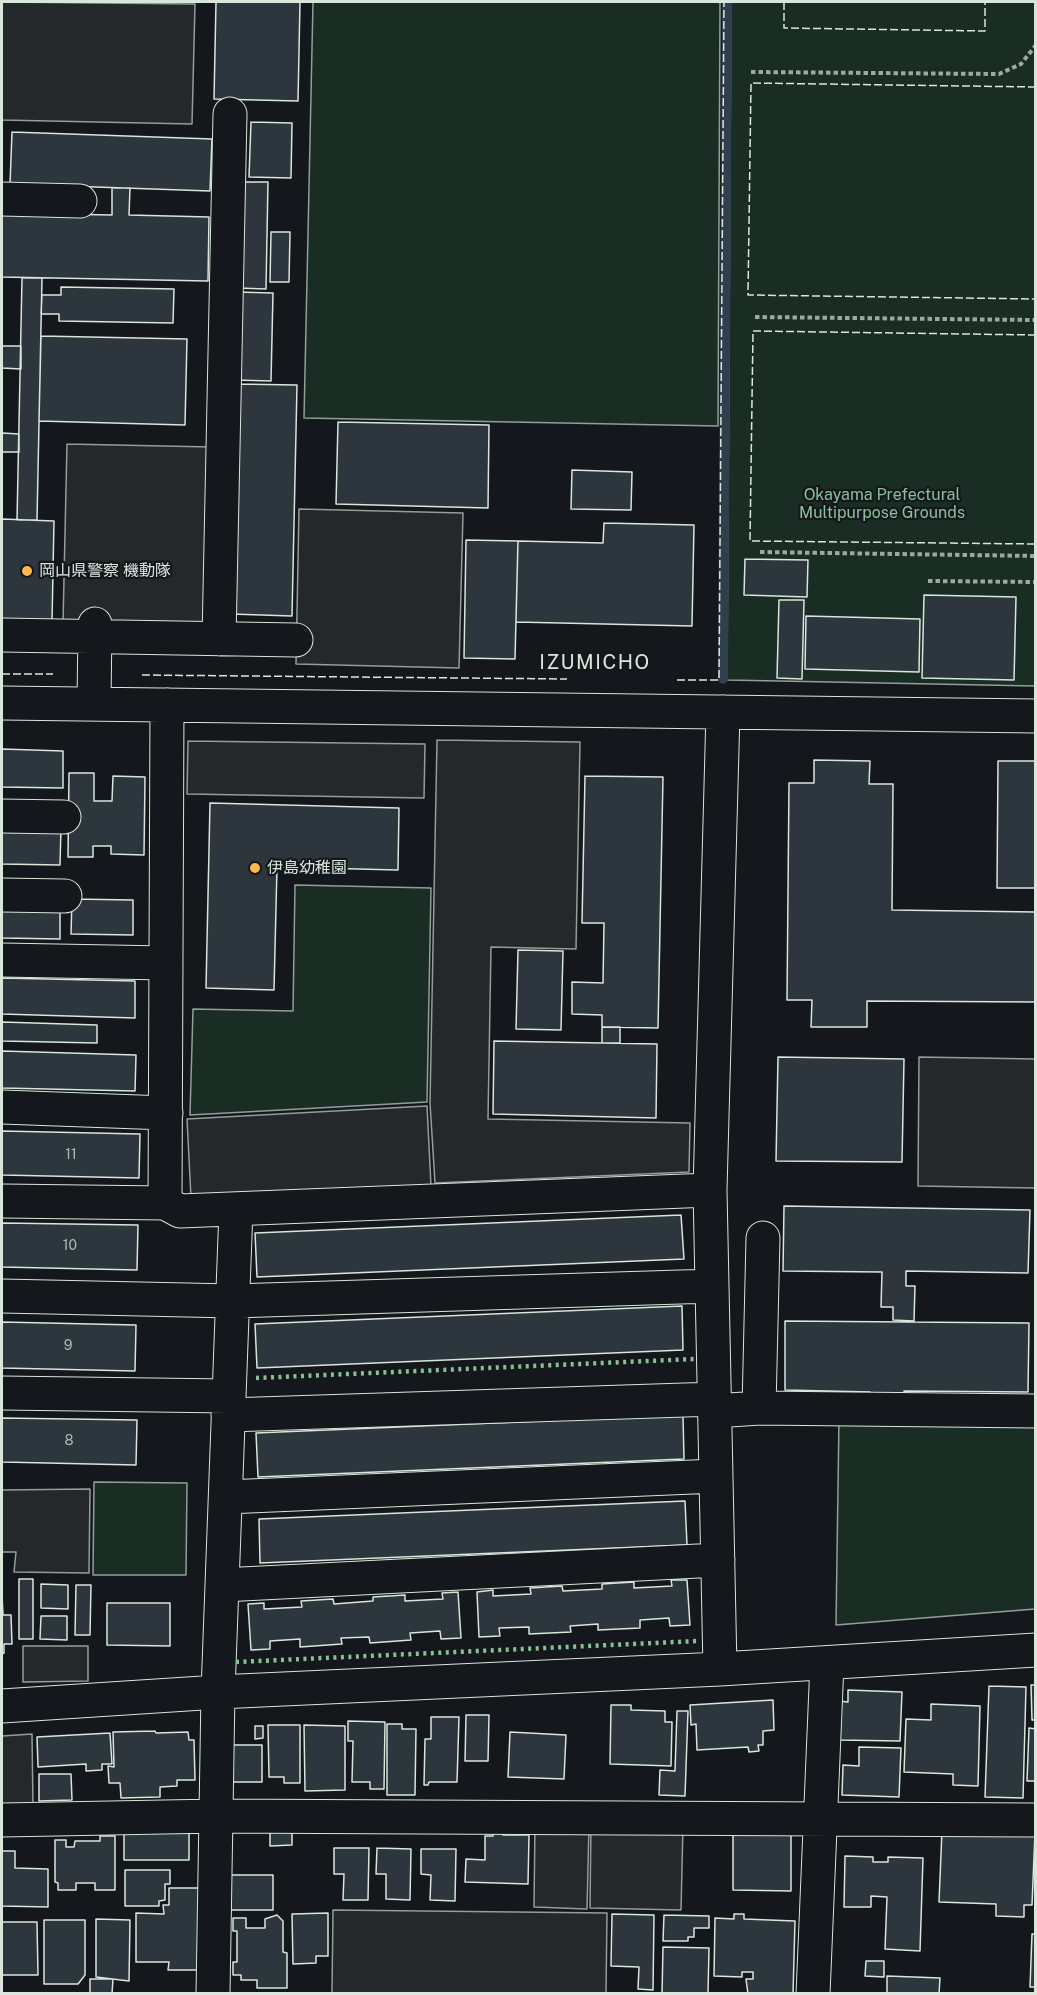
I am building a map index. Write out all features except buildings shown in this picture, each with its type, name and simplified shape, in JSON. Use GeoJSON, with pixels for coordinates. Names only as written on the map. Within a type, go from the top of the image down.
{"type":"FeatureCollection","features":[{"type":"Feature","properties":{"kind":"street"},"geometry":{"type":"LineString","coordinates":[[219,639],[230,114]]}},
{"type":"Feature","properties":{"kind":"street"},"geometry":{"type":"LineString","coordinates":[[2,199],[80,201]]}},
{"type":"Feature","properties":{"kind":"street"},"geometry":{"type":"LineString","coordinates":[[94,704],[95,630]]}},
{"type":"Feature","properties":{"kind":"street"},"geometry":{"type":"LineString","coordinates":[[2,635],[95,630],[219,639],[296,640]]}},
{"type":"Feature","properties":{"kind":"street"},"geometry":{"type":"LineString","coordinates":[[2,703],[1035,716]]}},
{"type":"Feature","properties":{"kind":"street"},"geometry":{"type":"LineString","coordinates":[[165,1203],[167,705]]}},
{"type":"Feature","properties":{"kind":"street"},"geometry":{"type":"LineString","coordinates":[[720,1669],[710,1190],[723,712]]}},
{"type":"Feature","properties":{"kind":"street"},"geometry":{"type":"LineString","coordinates":[[2,816],[64,817]]}},
{"type":"Feature","properties":{"kind":"street"},"geometry":{"type":"LineString","coordinates":[[2,894],[65,896]]}},
{"type":"Feature","properties":{"kind":"street"},"geometry":{"type":"LineString","coordinates":[[2,960],[166,963]]}},
{"type":"Feature","properties":{"kind":"street"},"geometry":{"type":"LineString","coordinates":[[2,1107],[166,1113]]}},
{"type":"Feature","properties":{"kind":"street"},"geometry":{"type":"LineString","coordinates":[[2,1201],[165,1203],[180,1211],[710,1190]]}},
{"type":"Feature","properties":{"kind":"street"},"geometry":{"type":"LineString","coordinates":[[213,1994],[218,1692],[236,1209]]}},
{"type":"Feature","properties":{"kind":"street"},"geometry":{"type":"LineString","coordinates":[[759,1407],[763,1238]]}},
{"type":"Feature","properties":{"kind":"street"},"geometry":{"type":"LineString","coordinates":[[2,1296],[233,1301],[712,1286]]}},
{"type":"Feature","properties":{"kind":"street"},"geometry":{"type":"LineString","coordinates":[[2,1393],[229,1405],[715,1405],[1035,1411]]}},
{"type":"Feature","properties":{"kind":"street"},"geometry":{"type":"LineString","coordinates":[[226,1497],[716,1476]]}},
{"type":"Feature","properties":{"kind":"street"},"geometry":{"type":"LineString","coordinates":[[222,1584],[718,1560]]}},
{"type":"Feature","properties":{"kind":"street"},"geometry":{"type":"LineString","coordinates":[[2,1706],[218,1692],[827,1664],[1035,1650]]}},
{"type":"Feature","properties":{"kind":"street"},"geometry":{"type":"LineString","coordinates":[[813,1994],[827,1664]]}},
{"type":"Feature","properties":{"kind":"street"},"geometry":{"type":"LineString","coordinates":[[2,1820],[217,1816],[820,1817],[1035,1820]]}},
{"type":"Feature","properties":{"kind":"path"},"geometry":{"type":"LineString","coordinates":[[751,72],[999,74],[1021,64],[1035,45]]}},
{"type":"Feature","properties":{"kind":"path"},"geometry":{"type":"LineString","coordinates":[[755,317],[1035,320]]}},
{"type":"Feature","properties":{"kind":"path"},"geometry":{"type":"LineString","coordinates":[[760,552],[1035,556]]}},
{"type":"Feature","properties":{"kind":"path"},"geometry":{"type":"LineString","coordinates":[[928,581],[1035,582]]}},
{"type":"Feature","properties":{"kind":"green space"},"geometry":{"type":"Polygon","coordinates":[[[313,2],[720,2],[718,426],[304,418],[313,2]]]}},
{"type":"Feature","properties":{"kind":"green space","name":"Okayama Prefectural Multipurpose Grounds"},"geometry":{"type":"Polygon","coordinates":[[[731,2],[1035,2],[1035,686],[727,680],[731,2]]]}},
{"type":"Feature","properties":{"kind":"green space"},"geometry":{"type":"Polygon","coordinates":[[[295,885],[431,888],[427,1102],[190,1115],[193,1009],[293,1011],[295,885]]]}},
{"type":"Feature","properties":{"kind":"green space"},"geometry":{"type":"Polygon","coordinates":[[[839,1419],[1035,1421],[1035,1609],[836,1625],[839,1419]]]}},
{"type":"Feature","properties":{"kind":"green space"},"geometry":{"type":"Polygon","coordinates":[[[94,1482],[187,1483],[186,1575],[93,1575],[94,1482]]]}},
{"type":"Feature","properties":{"kind":"shaded area"},"geometry":{"type":"Polygon","coordinates":[[[2,2],[195,4],[192,124],[2,120],[2,2]]]}},
{"type":"Feature","properties":{"kind":"shaded area"},"geometry":{"type":"Polygon","coordinates":[[[67,444],[212,447],[208,626],[63,623],[67,444]]]}},
{"type":"Feature","properties":{"kind":"shaded area"},"geometry":{"type":"Polygon","coordinates":[[[299,509],[463,513],[459,668],[296,664],[299,509]]]}},
{"type":"Feature","properties":{"kind":"shaded area"},"geometry":{"type":"Polygon","coordinates":[[[437,740],[580,742],[576,949],[491,947],[488,1119],[690,1123],[689,1172],[435,1183],[430,1103],[437,740]]]}},
{"type":"Feature","properties":{"kind":"shaded area"},"geometry":{"type":"Polygon","coordinates":[[[188,741],[425,744],[424,798],[187,794],[188,741]]]}},
{"type":"Feature","properties":{"kind":"shaded area"},"geometry":{"type":"Polygon","coordinates":[[[919,1057],[1035,1059],[1035,1188],[918,1186],[919,1057]]]}},
{"type":"Feature","properties":{"kind":"shaded area"},"geometry":{"type":"Polygon","coordinates":[[[427,1106],[431,1186],[191,1198],[187,1119],[427,1106]]]}},
{"type":"Feature","properties":{"kind":"shaded area"},"geometry":{"type":"Polygon","coordinates":[[[90,1489],[89,1573],[14,1572],[16,1552],[2,1552],[2,1490],[90,1489]]]}},
{"type":"Feature","properties":{"kind":"shaded area"},"geometry":{"type":"Polygon","coordinates":[[[23,1646],[88,1646],[88,1681],[23,1682],[23,1646]]]}},
{"type":"Feature","properties":{"kind":"shaded area"},"geometry":{"type":"Polygon","coordinates":[[[32,1734],[33,1807],[2,1807],[2,1736],[32,1734]]]}},
{"type":"Feature","properties":{"kind":"shaded area"},"geometry":{"type":"Polygon","coordinates":[[[535,1823],[589,1825],[587,1909],[534,1907],[535,1823]]]}},
{"type":"Feature","properties":{"kind":"shaded area"},"geometry":{"type":"Polygon","coordinates":[[[591,1824],[683,1826],[681,1910],[590,1908],[591,1824]]]}},
{"type":"Feature","properties":{"kind":"shaded area"},"geometry":{"type":"Polygon","coordinates":[[[333,1910],[607,1913],[606,1993],[332,1993],[333,1910]]]}},
{"type":"Feature","properties":{"kind":"waterway"},"geometry":{"type":"LineString","coordinates":[[723,679],[727,2]]}},
{"type":"Feature","properties":{"kind":"hedge"},"geometry":{"type":"LineString","coordinates":[[256,1378],[694,1359]]}},
{"type":"Feature","properties":{"kind":"hedge"},"geometry":{"type":"LineString","coordinates":[[236,1662],[698,1641]]}},
{"type":"Feature","properties":{"kind":"fence"},"geometry":{"type":"LineString","coordinates":[[677,680],[719,680],[724,2]]}},
{"type":"Feature","properties":{"kind":"fence"},"geometry":{"type":"LineString","coordinates":[[784,2],[784,28],[985,31],[985,2]]}},
{"type":"Feature","properties":{"kind":"fence"},"geometry":{"type":"LineString","coordinates":[[1036,87],[751,83],[748,295],[1036,299]]}},
{"type":"Feature","properties":{"kind":"fence"},"geometry":{"type":"LineString","coordinates":[[1036,335],[753,331],[750,541],[1036,544]]}},
{"type":"Feature","properties":{"kind":"fence"},"geometry":{"type":"LineString","coordinates":[[2,674],[53,674]]}},
{"type":"Feature","properties":{"kind":"fence"},"geometry":{"type":"LineString","coordinates":[[142,675],[567,679]]}},
{"type":"Feature","properties":{"kind":"place","name":"岡山県警察 機動隊"},"geometry":{"type":"Point","coordinates":[27,571]}},
{"type":"Feature","properties":{"kind":"place","name":"伊島幼稚園"},"geometry":{"type":"Point","coordinates":[255,868]}},
{"type":"Feature","properties":{"kind":"district","name":"IZUMICHO"},"geometry":{"type":"Point","coordinates":[595,663]}}]}
